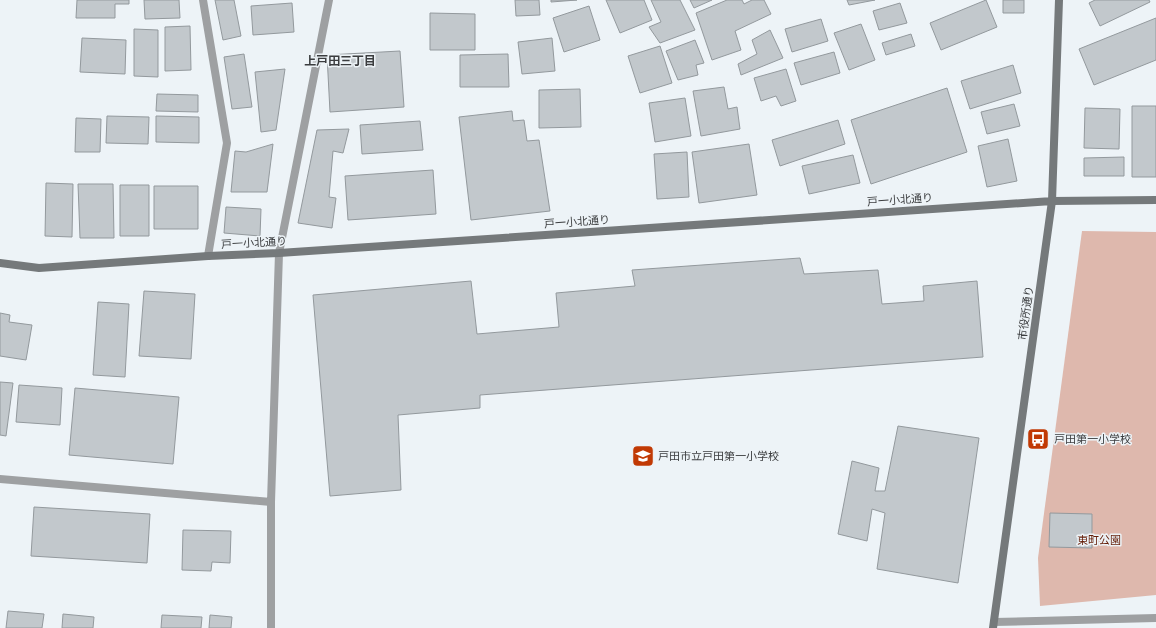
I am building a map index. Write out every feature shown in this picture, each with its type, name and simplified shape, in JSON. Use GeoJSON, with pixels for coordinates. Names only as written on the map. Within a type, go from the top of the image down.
{"type":"FeatureCollection","features":[{"type":"Feature","properties":{"kind":"street"},"geometry":{"type":"LineString","coordinates":[[203,0],[227,143],[208,256]]}},
{"type":"Feature","properties":{"kind":"street"},"geometry":{"type":"LineString","coordinates":[[271,628],[271,502],[280,253],[329,0]]}},
{"type":"Feature","properties":{"kind":"street","name":"市役所通り"},"geometry":{"type":"LineString","coordinates":[[994,625],[1052,201],[1059,0]]}},
{"type":"Feature","properties":{"kind":"street","name":"戸一小北通り"},"geometry":{"type":"LineString","coordinates":[[0,263],[39,268],[1052,201],[1156,200]]}},
{"type":"Feature","properties":{"kind":"street"},"geometry":{"type":"LineString","coordinates":[[0,479],[271,502]]}},
{"type":"Feature","properties":{"kind":"street"},"geometry":{"type":"LineString","coordinates":[[994,625],[1156,618]]}},
{"type":"Feature","properties":{"kind":"green space","name":"東町公園"},"geometry":{"type":"Polygon","coordinates":[[[1082,231],[1156,232],[1156,595],[1040,606],[1038,558],[1082,231]]]}},
{"type":"Feature","properties":{"kind":"building"},"geometry":{"type":"Polygon","coordinates":[[[77,0],[129,0],[129,4],[115,4],[115,18],[76,18],[77,0]]]}},
{"type":"Feature","properties":{"kind":"building"},"geometry":{"type":"Polygon","coordinates":[[[144,0],[179,0],[180,18],[145,19],[144,0]]]}},
{"type":"Feature","properties":{"kind":"building"},"geometry":{"type":"Polygon","coordinates":[[[215,0],[234,0],[241,36],[223,40],[215,0]]]}},
{"type":"Feature","properties":{"kind":"building"},"geometry":{"type":"Polygon","coordinates":[[[515,0],[539,0],[540,15],[516,16],[515,0]]]}},
{"type":"Feature","properties":{"kind":"building"},"geometry":{"type":"Polygon","coordinates":[[[551,0],[577,0],[551,2],[551,0]]]}},
{"type":"Feature","properties":{"kind":"building"},"geometry":{"type":"Polygon","coordinates":[[[606,0],[644,0],[652,20],[620,33],[606,0]]]}},
{"type":"Feature","properties":{"kind":"building"},"geometry":{"type":"Polygon","coordinates":[[[651,0],[680,0],[695,30],[660,43],[649,27],[661,22],[651,0]]]}},
{"type":"Feature","properties":{"kind":"building"},"geometry":{"type":"Polygon","coordinates":[[[690,0],[712,0],[694,8],[690,0]]]}},
{"type":"Feature","properties":{"kind":"building"},"geometry":{"type":"Polygon","coordinates":[[[727,0],[742,0],[744,4],[752,0],[764,0],[771,14],[735,31],[741,50],[712,60],[696,13],[727,0]]]}},
{"type":"Feature","properties":{"kind":"building"},"geometry":{"type":"Polygon","coordinates":[[[847,0],[875,0],[849,5],[847,0]]]}},
{"type":"Feature","properties":{"kind":"building"},"geometry":{"type":"Polygon","coordinates":[[[986,0],[997,27],[941,50],[930,23],[986,0]]]}},
{"type":"Feature","properties":{"kind":"building"},"geometry":{"type":"Polygon","coordinates":[[[1003,0],[1024,0],[1024,13],[1003,13],[1003,0]]]}},
{"type":"Feature","properties":{"kind":"building"},"geometry":{"type":"Polygon","coordinates":[[[1095,0],[1149,0],[1150,2],[1100,26],[1089,3],[1095,0]]]}},
{"type":"Feature","properties":{"kind":"building"},"geometry":{"type":"Polygon","coordinates":[[[292,3],[294,32],[253,35],[251,6],[292,3]]]}},
{"type":"Feature","properties":{"kind":"building"},"geometry":{"type":"Polygon","coordinates":[[[900,3],[907,23],[879,30],[873,11],[900,3]]]}},
{"type":"Feature","properties":{"kind":"building"},"geometry":{"type":"Polygon","coordinates":[[[589,6],[600,40],[564,52],[553,18],[589,6]]]}},
{"type":"Feature","properties":{"kind":"building"},"geometry":{"type":"Polygon","coordinates":[[[430,13],[475,14],[475,50],[430,50],[430,13]]]}},
{"type":"Feature","properties":{"kind":"building"},"geometry":{"type":"Polygon","coordinates":[[[1156,18],[1156,60],[1094,85],[1079,49],[1156,18]]]}},
{"type":"Feature","properties":{"kind":"building"},"geometry":{"type":"Polygon","coordinates":[[[821,19],[828,41],[792,52],[785,29],[821,19]]]}},
{"type":"Feature","properties":{"kind":"building"},"geometry":{"type":"Polygon","coordinates":[[[861,24],[875,60],[849,70],[834,33],[861,24]]]}},
{"type":"Feature","properties":{"kind":"building"},"geometry":{"type":"Polygon","coordinates":[[[190,26],[191,70],[165,71],[165,27],[190,26]]]}},
{"type":"Feature","properties":{"kind":"building"},"geometry":{"type":"Polygon","coordinates":[[[134,29],[158,30],[158,77],[134,76],[134,29]]]}},
{"type":"Feature","properties":{"kind":"building"},"geometry":{"type":"Polygon","coordinates":[[[770,30],[783,58],[741,75],[738,64],[757,54],[752,40],[770,30]]]}},
{"type":"Feature","properties":{"kind":"building"},"geometry":{"type":"Polygon","coordinates":[[[911,34],[915,46],[886,55],[882,43],[911,34]]]}},
{"type":"Feature","properties":{"kind":"building"},"geometry":{"type":"Polygon","coordinates":[[[82,38],[126,40],[125,74],[80,72],[82,38]]]}},
{"type":"Feature","properties":{"kind":"building"},"geometry":{"type":"Polygon","coordinates":[[[552,38],[555,71],[522,74],[518,42],[552,38]]]}},
{"type":"Feature","properties":{"kind":"building"},"geometry":{"type":"Polygon","coordinates":[[[695,40],[704,63],[696,65],[698,75],[678,80],[666,51],[695,40]]]}},
{"type":"Feature","properties":{"kind":"building"},"geometry":{"type":"Polygon","coordinates":[[[660,46],[672,83],[640,93],[628,56],[660,46]]]}},
{"type":"Feature","properties":{"kind":"building"},"geometry":{"type":"Polygon","coordinates":[[[400,51],[404,107],[330,112],[327,55],[400,51]]]}},
{"type":"Feature","properties":{"kind":"building"},"geometry":{"type":"Polygon","coordinates":[[[834,52],[840,73],[801,85],[794,63],[834,52]]]}},
{"type":"Feature","properties":{"kind":"building"},"geometry":{"type":"Polygon","coordinates":[[[244,54],[252,107],[232,109],[224,57],[244,54]]]}},
{"type":"Feature","properties":{"kind":"building"},"geometry":{"type":"Polygon","coordinates":[[[508,54],[509,87],[460,87],[460,55],[508,54]]]}},
{"type":"Feature","properties":{"kind":"building"},"geometry":{"type":"Polygon","coordinates":[[[1013,65],[1021,93],[970,109],[961,81],[1013,65]]]}},
{"type":"Feature","properties":{"kind":"building"},"geometry":{"type":"Polygon","coordinates":[[[285,69],[276,130],[261,132],[255,72],[285,69]]]}},
{"type":"Feature","properties":{"kind":"building"},"geometry":{"type":"Polygon","coordinates":[[[786,69],[796,101],[781,106],[776,96],[761,101],[754,78],[786,69]]]}},
{"type":"Feature","properties":{"kind":"building"},"geometry":{"type":"Polygon","coordinates":[[[724,87],[728,109],[737,107],[740,129],[701,136],[693,91],[724,87]]]}},
{"type":"Feature","properties":{"kind":"building"},"geometry":{"type":"Polygon","coordinates":[[[947,88],[967,152],[871,184],[851,120],[947,88]]]}},
{"type":"Feature","properties":{"kind":"building"},"geometry":{"type":"Polygon","coordinates":[[[580,89],[581,127],[539,128],[539,90],[580,89]]]}},
{"type":"Feature","properties":{"kind":"building"},"geometry":{"type":"Polygon","coordinates":[[[157,94],[198,95],[198,112],[156,111],[157,94]]]}},
{"type":"Feature","properties":{"kind":"building"},"geometry":{"type":"Polygon","coordinates":[[[685,98],[691,136],[655,142],[649,103],[685,98]]]}},
{"type":"Feature","properties":{"kind":"building"},"geometry":{"type":"Polygon","coordinates":[[[1014,104],[1020,126],[987,134],[981,112],[1014,104]]]}},
{"type":"Feature","properties":{"kind":"building"},"geometry":{"type":"Polygon","coordinates":[[[1132,106],[1156,106],[1156,177],[1132,177],[1132,106]]]}},
{"type":"Feature","properties":{"kind":"building"},"geometry":{"type":"Polygon","coordinates":[[[1085,108],[1120,109],[1119,149],[1084,148],[1085,108]]]}},
{"type":"Feature","properties":{"kind":"building"},"geometry":{"type":"Polygon","coordinates":[[[512,111],[513,121],[524,120],[527,141],[539,140],[550,211],[471,220],[459,117],[512,111]]]}},
{"type":"Feature","properties":{"kind":"building"},"geometry":{"type":"Polygon","coordinates":[[[107,116],[149,117],[148,144],[106,143],[107,116]]]}},
{"type":"Feature","properties":{"kind":"building"},"geometry":{"type":"Polygon","coordinates":[[[156,116],[199,117],[199,143],[156,142],[156,116]]]}},
{"type":"Feature","properties":{"kind":"building"},"geometry":{"type":"Polygon","coordinates":[[[76,118],[101,119],[100,152],[75,152],[76,118]]]}},
{"type":"Feature","properties":{"kind":"building"},"geometry":{"type":"Polygon","coordinates":[[[838,120],[845,144],[780,166],[772,140],[838,120]]]}},
{"type":"Feature","properties":{"kind":"building"},"geometry":{"type":"Polygon","coordinates":[[[420,121],[423,150],[362,154],[360,125],[420,121]]]}},
{"type":"Feature","properties":{"kind":"building"},"geometry":{"type":"Polygon","coordinates":[[[349,129],[343,153],[333,151],[329,197],[336,198],[332,228],[298,223],[317,130],[349,129]]]}},
{"type":"Feature","properties":{"kind":"building"},"geometry":{"type":"Polygon","coordinates":[[[1008,139],[1017,181],[987,187],[978,146],[1008,139]]]}},
{"type":"Feature","properties":{"kind":"building"},"geometry":{"type":"Polygon","coordinates":[[[273,144],[267,192],[231,192],[235,151],[246,152],[273,144]]]}},
{"type":"Feature","properties":{"kind":"building"},"geometry":{"type":"Polygon","coordinates":[[[749,144],[757,195],[699,203],[692,152],[749,144]]]}},
{"type":"Feature","properties":{"kind":"building"},"geometry":{"type":"Polygon","coordinates":[[[687,152],[689,197],[657,199],[654,154],[687,152]]]}},
{"type":"Feature","properties":{"kind":"building"},"geometry":{"type":"Polygon","coordinates":[[[853,155],[860,183],[809,194],[802,166],[853,155]]]}},
{"type":"Feature","properties":{"kind":"building"},"geometry":{"type":"Polygon","coordinates":[[[1124,157],[1124,176],[1084,176],[1084,158],[1124,157]]]}},
{"type":"Feature","properties":{"kind":"building"},"geometry":{"type":"Polygon","coordinates":[[[433,170],[436,214],[348,220],[345,176],[433,170]]]}},
{"type":"Feature","properties":{"kind":"building"},"geometry":{"type":"Polygon","coordinates":[[[46,183],[73,184],[72,237],[45,236],[46,183]]]}},
{"type":"Feature","properties":{"kind":"building"},"geometry":{"type":"Polygon","coordinates":[[[78,184],[113,184],[114,238],[80,238],[78,184]]]}},
{"type":"Feature","properties":{"kind":"building"},"geometry":{"type":"Polygon","coordinates":[[[120,185],[149,185],[149,236],[120,236],[120,185]]]}},
{"type":"Feature","properties":{"kind":"building"},"geometry":{"type":"Polygon","coordinates":[[[154,186],[198,186],[198,229],[154,229],[154,186]]]}},
{"type":"Feature","properties":{"kind":"building"},"geometry":{"type":"Polygon","coordinates":[[[226,207],[261,209],[260,236],[224,233],[226,207]]]}},
{"type":"Feature","properties":{"kind":"building"},"geometry":{"type":"Polygon","coordinates":[[[800,258],[804,274],[878,270],[882,304],[924,301],[923,286],[977,281],[983,357],[480,395],[480,408],[398,415],[401,490],[330,496],[313,295],[471,281],[477,334],[559,327],[556,293],[635,286],[632,270],[800,258]]]}},
{"type":"Feature","properties":{"kind":"building"},"geometry":{"type":"Polygon","coordinates":[[[144,291],[195,294],[191,359],[139,356],[144,291]]]}},
{"type":"Feature","properties":{"kind":"building"},"geometry":{"type":"Polygon","coordinates":[[[98,302],[129,304],[125,377],[93,375],[98,302]]]}},
{"type":"Feature","properties":{"kind":"building"},"geometry":{"type":"Polygon","coordinates":[[[0,313],[10,315],[9,322],[32,325],[26,360],[0,356],[0,313]]]}},
{"type":"Feature","properties":{"kind":"building"},"geometry":{"type":"Polygon","coordinates":[[[0,382],[13,383],[6,436],[0,435],[0,382]]]}},
{"type":"Feature","properties":{"kind":"building"},"geometry":{"type":"Polygon","coordinates":[[[19,385],[62,388],[60,425],[16,422],[19,385]]]}},
{"type":"Feature","properties":{"kind":"building"},"geometry":{"type":"Polygon","coordinates":[[[75,388],[179,397],[173,464],[69,455],[75,388]]]}},
{"type":"Feature","properties":{"kind":"building"},"geometry":{"type":"Polygon","coordinates":[[[898,426],[979,438],[958,583],[877,569],[885,513],[872,509],[867,541],[838,534],[852,461],[879,468],[875,491],[885,491],[898,426]]]}},
{"type":"Feature","properties":{"kind":"building"},"geometry":{"type":"Polygon","coordinates":[[[34,507],[150,514],[147,563],[31,556],[34,507]]]}},
{"type":"Feature","properties":{"kind":"building"},"geometry":{"type":"Polygon","coordinates":[[[1050,513],[1092,514],[1092,548],[1049,547],[1050,513]]]}},
{"type":"Feature","properties":{"kind":"building"},"geometry":{"type":"Polygon","coordinates":[[[183,530],[231,531],[230,563],[212,562],[211,571],[182,570],[183,530]]]}},
{"type":"Feature","properties":{"kind":"building"},"geometry":{"type":"Polygon","coordinates":[[[8,611],[44,614],[42,628],[6,628],[8,611]]]}},
{"type":"Feature","properties":{"kind":"building"},"geometry":{"type":"Polygon","coordinates":[[[63,614],[94,617],[93,628],[62,628],[63,614]]]}},
{"type":"Feature","properties":{"kind":"building"},"geometry":{"type":"Polygon","coordinates":[[[162,615],[202,617],[201,628],[161,628],[162,615]]]}},
{"type":"Feature","properties":{"kind":"building"},"geometry":{"type":"Polygon","coordinates":[[[210,615],[232,617],[231,628],[209,628],[210,615]]]}},
{"type":"Feature","properties":{"kind":"place","name":"戸田第一小学校"},"geometry":{"type":"Point","coordinates":[1038,439]}},
{"type":"Feature","properties":{"kind":"place","name":"戸田市立戸田第一小学校"},"geometry":{"type":"Point","coordinates":[643,456]}},
{"type":"Feature","properties":{"kind":"district","name":"上戸田三丁目"},"geometry":{"type":"Point","coordinates":[340,61]}}]}
